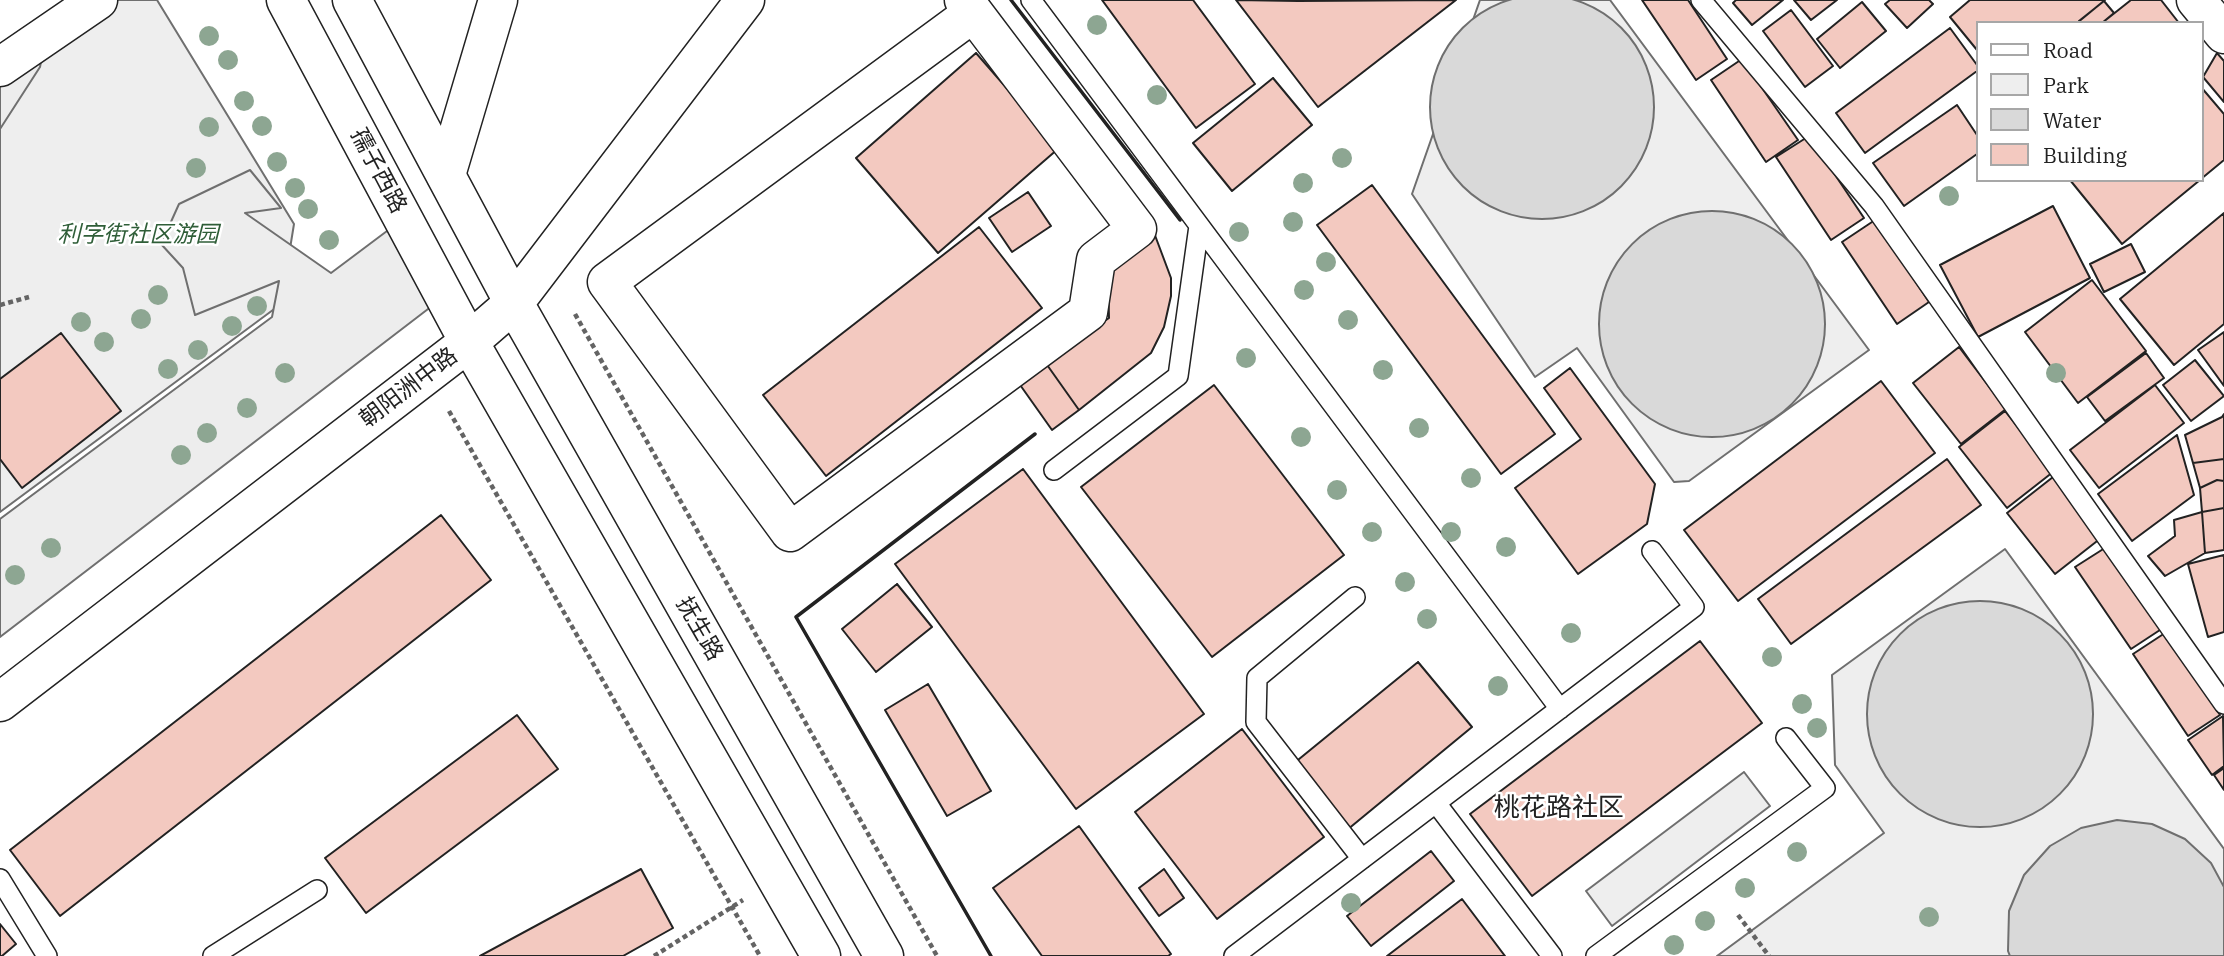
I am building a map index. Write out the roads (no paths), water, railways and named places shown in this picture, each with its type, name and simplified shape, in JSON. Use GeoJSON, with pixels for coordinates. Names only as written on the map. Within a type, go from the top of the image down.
{"type":"FeatureCollection","features":[{"type":"Feature","properties":{"kind":"main road"},"geometry":{"type":"LineString","coordinates":[[0,66],[98,0]]}},
{"type":"Feature","properties":{"kind":"main road","name":"孺子西路"},"geometry":{"type":"LineString","coordinates":[[286,0],[469,342]]}},
{"type":"Feature","properties":{"kind":"main road"},"geometry":{"type":"LineString","coordinates":[[352,0],[514,303]]}},
{"type":"Feature","properties":{"kind":"main road"},"geometry":{"type":"LineString","coordinates":[[446,175],[498,0]]}},
{"type":"Feature","properties":{"kind":"main road","name":"朝阳洲中路"},"geometry":{"type":"LineString","coordinates":[[0,702],[428,374],[514,303],[745,0]]}},
{"type":"Feature","properties":{"kind":"main road"},"geometry":{"type":"LineString","coordinates":[[2196,0],[2224,34]]}},
{"type":"Feature","properties":{"kind":"main road"},"geometry":{"type":"LineString","coordinates":[[969,7],[1137,229],[1096,260],[1088,312],[790,532],[607,282],[969,7]]}},
{"type":"Feature","properties":{"kind":"main road","name":"抚生路"},"geometry":{"type":"LineString","coordinates":[[514,303],[884,956]]}},
{"type":"Feature","properties":{"kind":"main road"},"geometry":{"type":"LineString","coordinates":[[469,342],[821,956]]}},
{"type":"Feature","properties":{"kind":"lane"},"geometry":{"type":"LineString","coordinates":[[1031,0],[1560,709]]}},
{"type":"Feature","properties":{"kind":"lane"},"geometry":{"type":"LineString","coordinates":[[1701,0],[1874,206],[2224,704]]}},
{"type":"Feature","properties":{"kind":"lane"},"geometry":{"type":"LineString","coordinates":[[1054,470],[1178,376],[1199,226]]}},
{"type":"Feature","properties":{"kind":"lane"},"geometry":{"type":"LineString","coordinates":[[1234,956],[1694,607],[1652,551]]}},
{"type":"Feature","properties":{"kind":"lane"},"geometry":{"type":"LineString","coordinates":[[1355,597],[1257,678],[1256,722],[1362,859]]}},
{"type":"Feature","properties":{"kind":"lane"},"geometry":{"type":"LineString","coordinates":[[1596,956],[1825,789],[1786,738]]}},
{"type":"Feature","properties":{"kind":"lane"},"geometry":{"type":"LineString","coordinates":[[1436,803],[1552,956]]}},
{"type":"Feature","properties":{"kind":"lane"},"geometry":{"type":"LineString","coordinates":[[0,879],[47,956]]}},
{"type":"Feature","properties":{"kind":"lane"},"geometry":{"type":"LineString","coordinates":[[213,956],[317,890]]}},
{"type":"Feature","properties":{"kind":"water"},"geometry":{"type":"Polygon","coordinates":[[[1509,-1],[1575,-1],[1604,13],[1622,27],[1636,45],[1650,74],[1654,96],[1650,140],[1636,169],[1622,187],[1585,211],[1553,219],[1509,215],[1480,201],[1462,187],[1438,150],[1430,118],[1434,74],[1448,45],[1462,27],[1480,13],[1509,-1]]]}},
{"type":"Feature","properties":{"kind":"water"},"geometry":{"type":"Polygon","coordinates":[[[1712,211],[1734,213],[1765,224],[1792,244],[1812,271],[1823,302],[1823,346],[1812,377],[1792,404],[1765,424],[1734,435],[1712,437],[1690,435],[1659,424],[1632,404],[1612,377],[1601,346],[1599,324],[1601,302],[1612,271],[1632,244],[1659,224],[1690,213],[1712,211]]]}},
{"type":"Feature","properties":{"kind":"water"},"geometry":{"type":"Polygon","coordinates":[[[1969,601],[1991,601],[2033,614],[2060,634],[2080,661],[2091,692],[2091,736],[2080,767],[2060,794],[2033,814],[2013,822],[1991,827],[1969,827],[1927,814],[1893,786],[1880,767],[1872,747],[1867,725],[1867,703],[1880,661],[1908,627],[1927,614],[1947,606],[1969,601]]]}},
{"type":"Feature","properties":{"kind":"water"},"geometry":{"type":"Polygon","coordinates":[[[2117,820],[2152,824],[2185,839],[2211,863],[2224,887],[2224,956],[2010,956],[2009,911],[2024,875],[2050,846],[2081,828],[2117,820]]]}},
{"type":"Feature","properties":{"kind":"district","name":"桃花路社区"},"geometry":{"type":"Point","coordinates":[1559,808]}},
{"type":"Feature","properties":{"kind":"park label","name":"利字街社区游园"},"geometry":{"type":"Point","coordinates":[138,235]}}]}
